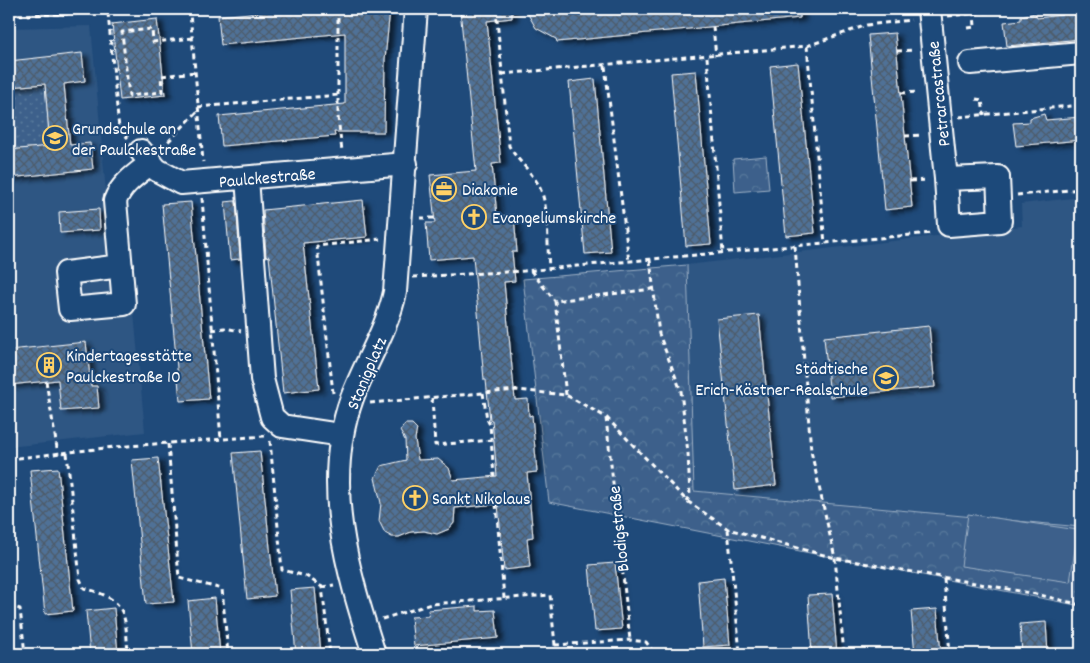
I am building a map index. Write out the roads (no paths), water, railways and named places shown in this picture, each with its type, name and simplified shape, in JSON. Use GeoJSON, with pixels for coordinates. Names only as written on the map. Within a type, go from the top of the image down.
{"type":"FeatureCollection","features":[{"type":"Feature","properties":{"kind":"street","name":"Stanigplatz"},"geometry":{"type":"LineString","coordinates":[[374,654],[352,581],[340,530],[337,504],[347,416],[386,325],[398,277],[416,9]]}},
{"type":"Feature","properties":{"kind":"street","name":"Petrarcastraße"},"geometry":{"type":"LineString","coordinates":[[929,13],[933,127],[938,179],[950,225],[1000,220],[998,176],[938,179]]}},
{"type":"Feature","properties":{"kind":"street"},"geometry":{"type":"LineString","coordinates":[[970,63],[1081,53]]}},
{"type":"Feature","properties":{"kind":"street","name":"Paulckestraße"},"geometry":{"type":"LineString","coordinates":[[121,266],[115,201],[118,193],[147,158],[157,170],[181,183],[406,164]]}},
{"type":"Feature","properties":{"kind":"street"},"geometry":{"type":"LineString","coordinates":[[247,178],[262,379],[272,417],[282,426],[347,416]]}},
{"type":"Feature","properties":{"kind":"place","name":"Grundschule an der Paulckestraße"},"geometry":{"type":"Point","coordinates":[55,138]}},
{"type":"Feature","properties":{"kind":"place","name":"Diakonie"},"geometry":{"type":"Point","coordinates":[444,189]}},
{"type":"Feature","properties":{"kind":"place","name":"Evangeliumskirche"},"geometry":{"type":"Point","coordinates":[474,217]}},
{"type":"Feature","properties":{"kind":"place","name":"Kindertagesstätte Paulckestraße 10"},"geometry":{"type":"Point","coordinates":[49,365]}},
{"type":"Feature","properties":{"kind":"place","name":"Städtische Erich-Kästner-Realschule"},"geometry":{"type":"Point","coordinates":[886,378]}},
{"type":"Feature","properties":{"kind":"place","name":"Sankt Nikolaus"},"geometry":{"type":"Point","coordinates":[415,498]}}]}
